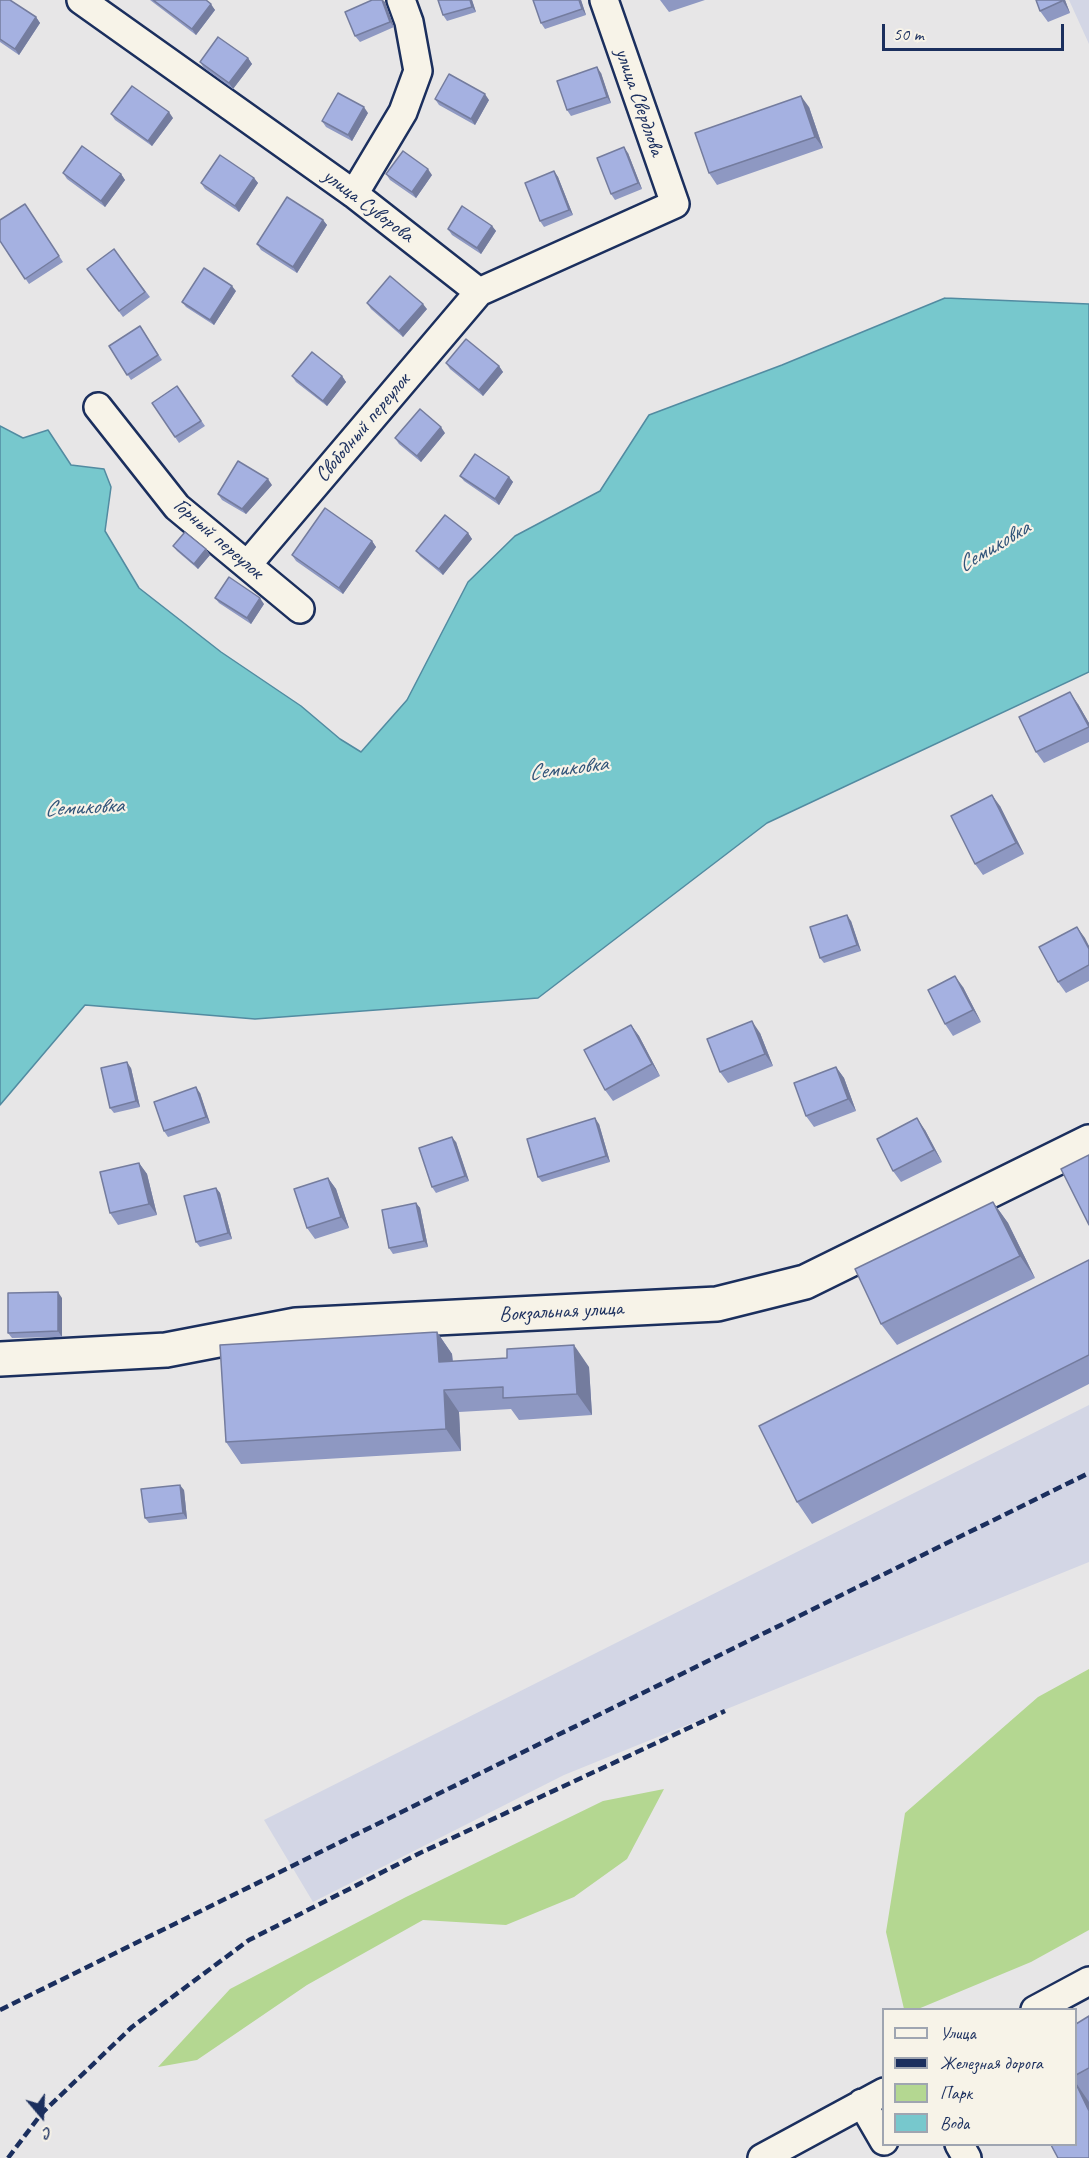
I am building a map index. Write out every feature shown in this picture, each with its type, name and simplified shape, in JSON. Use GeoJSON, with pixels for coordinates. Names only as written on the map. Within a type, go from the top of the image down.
{"type":"FeatureCollection","features":[{"type":"Feature","properties":{"kind":"main road","name":"Вокзальная улица"},"geometry":{"type":"LineString","coordinates":[[0,1359],[166,1350],[296,1324],[717,1304],[805,1282],[1089,1142]]}},
{"type":"Feature","properties":{"kind":"street","name":"улица Суворова"},"geometry":{"type":"LineString","coordinates":[[81,0],[354,194],[478,292]]}},
{"type":"Feature","properties":{"kind":"street"},"geometry":{"type":"LineString","coordinates":[[354,194],[403,112],[418,70],[409,22],[401,0]]}},
{"type":"Feature","properties":{"kind":"street","name":"улица Свердлова"},"geometry":{"type":"LineString","coordinates":[[478,292],[675,204],[604,0]]}},
{"type":"Feature","properties":{"kind":"street","name":"Свободный переулок"},"geometry":{"type":"LineString","coordinates":[[248,564],[478,292]]}},
{"type":"Feature","properties":{"kind":"street","name":"Горный переулок"},"geometry":{"type":"LineString","coordinates":[[98,407],[177,507],[300,609]]}},
{"type":"Feature","properties":{"kind":"street"},"geometry":{"type":"LineString","coordinates":[[1039,2008],[1089,1981]]}},
{"type":"Feature","properties":{"kind":"street"},"geometry":{"type":"LineString","coordinates":[[762,2158],[873,2098],[882,2133]]}},
{"type":"Feature","properties":{"kind":"shaded area"},"geometry":{"type":"Polygon","coordinates":[[[1069,0],[1089,0],[1089,44],[1069,0]]]}},
{"type":"Feature","properties":{"kind":"shaded area"},"geometry":{"type":"Polygon","coordinates":[[[1089,1405],[1089,1562],[564,1775],[313,1902],[264,1820],[1089,1405]]]}},
{"type":"Feature","properties":{"kind":"green space"},"geometry":{"type":"Polygon","coordinates":[[[1089,1669],[1089,1930],[1031,1962],[920,2008],[904,2008],[886,1932],[905,1813],[1038,1697],[1089,1669]]]}},
{"type":"Feature","properties":{"kind":"green space"},"geometry":{"type":"Polygon","coordinates":[[[664,1789],[627,1859],[574,1897],[506,1925],[423,1920],[307,1985],[197,2060],[158,2067],[230,1989],[406,1897],[603,1801],[664,1789]]]}},
{"type":"Feature","properties":{"kind":"water","name":"Семиковка"},"geometry":{"type":"Polygon","coordinates":[[[945,298],[1089,304],[1089,672],[767,823],[538,998],[255,1019],[85,1005],[0,1105],[0,426],[23,438],[48,430],[71,465],[104,469],[111,487],[105,531],[139,588],[221,652],[301,706],[340,739],[361,752],[407,700],[468,582],[515,536],[600,491],[649,415],[782,365],[945,298]]]}},
{"type":"Feature","properties":{"kind":"building"},"geometry":{"type":"Polygon","coordinates":[[[0,0],[10,0],[36,17],[15,49],[0,39],[0,0]]]}},
{"type":"Feature","properties":{"kind":"building"},"geometry":{"type":"Polygon","coordinates":[[[153,0],[206,0],[211,4],[192,29],[153,0]]]}},
{"type":"Feature","properties":{"kind":"building"},"geometry":{"type":"Polygon","coordinates":[[[372,0],[382,0],[390,22],[355,36],[345,12],[372,0]]]}},
{"type":"Feature","properties":{"kind":"building"},"geometry":{"type":"Polygon","coordinates":[[[438,0],[470,0],[472,7],[443,15],[438,0]]]}},
{"type":"Feature","properties":{"kind":"building"},"geometry":{"type":"Polygon","coordinates":[[[533,0],[579,0],[582,9],[541,23],[533,0]]]}},
{"type":"Feature","properties":{"kind":"building"},"geometry":{"type":"Polygon","coordinates":[[[1036,0],[1062,0],[1062,1],[1040,11],[1036,0]]]}},
{"type":"Feature","properties":{"kind":"building"},"geometry":{"type":"Polygon","coordinates":[[[218,37],[248,58],[229,83],[200,62],[218,37]]]}},
{"type":"Feature","properties":{"kind":"building"},"geometry":{"type":"Polygon","coordinates":[[[597,67],[607,97],[567,110],[557,81],[597,67]]]}},
{"type":"Feature","properties":{"kind":"building"},"geometry":{"type":"Polygon","coordinates":[[[449,74],[485,94],[471,119],[435,99],[449,74]]]}},
{"type":"Feature","properties":{"kind":"building"},"geometry":{"type":"Polygon","coordinates":[[[132,86],[169,112],[148,141],[111,114],[132,86]]]}},
{"type":"Feature","properties":{"kind":"building"},"geometry":{"type":"Polygon","coordinates":[[[338,93],[364,107],[348,135],[322,121],[338,93]]]}},
{"type":"Feature","properties":{"kind":"building"},"geometry":{"type":"Polygon","coordinates":[[[801,96],[815,137],[709,173],[695,133],[801,96]]]}},
{"type":"Feature","properties":{"kind":"building"},"geometry":{"type":"Polygon","coordinates":[[[82,146],[121,174],[101,201],[63,173],[82,146]]]}},
{"type":"Feature","properties":{"kind":"building"},"geometry":{"type":"Polygon","coordinates":[[[624,147],[638,183],[611,194],[597,158],[624,147]]]}},
{"type":"Feature","properties":{"kind":"building"},"geometry":{"type":"Polygon","coordinates":[[[403,151],[428,169],[412,192],[386,174],[403,151]]]}},
{"type":"Feature","properties":{"kind":"building"},"geometry":{"type":"Polygon","coordinates":[[[220,155],[254,178],[235,206],[201,183],[220,155]]]}},
{"type":"Feature","properties":{"kind":"building"},"geometry":{"type":"Polygon","coordinates":[[[554,171],[569,210],[540,221],[525,183],[554,171]]]}},
{"type":"Feature","properties":{"kind":"building"},"geometry":{"type":"Polygon","coordinates":[[[287,197],[323,220],[293,267],[257,244],[287,197]]]}},
{"type":"Feature","properties":{"kind":"building"},"geometry":{"type":"Polygon","coordinates":[[[25,204],[59,256],[25,279],[0,241],[0,220],[25,204]]]}},
{"type":"Feature","properties":{"kind":"building"},"geometry":{"type":"Polygon","coordinates":[[[462,206],[492,226],[477,248],[448,229],[462,206]]]}},
{"type":"Feature","properties":{"kind":"building"},"geometry":{"type":"Polygon","coordinates":[[[114,249],[145,292],[119,311],[87,269],[114,249]]]}},
{"type":"Feature","properties":{"kind":"building"},"geometry":{"type":"Polygon","coordinates":[[[204,268],[232,286],[210,320],[182,302],[204,268]]]}},
{"type":"Feature","properties":{"kind":"building"},"geometry":{"type":"Polygon","coordinates":[[[390,276],[423,304],[399,331],[367,303],[390,276]]]}},
{"type":"Feature","properties":{"kind":"building"},"geometry":{"type":"Polygon","coordinates":[[[140,326],[158,355],[127,375],[109,346],[140,326]]]}},
{"type":"Feature","properties":{"kind":"building"},"geometry":{"type":"Polygon","coordinates":[[[466,339],[499,366],[479,390],[446,363],[466,339]]]}},
{"type":"Feature","properties":{"kind":"building"},"geometry":{"type":"Polygon","coordinates":[[[312,352],[342,376],[323,401],[292,376],[312,352]]]}},
{"type":"Feature","properties":{"kind":"building"},"geometry":{"type":"Polygon","coordinates":[[[177,386],[201,421],[175,437],[152,403],[177,386]]]}},
{"type":"Feature","properties":{"kind":"building"},"geometry":{"type":"Polygon","coordinates":[[[420,409],[441,427],[417,456],[395,438],[420,409]]]}},
{"type":"Feature","properties":{"kind":"building"},"geometry":{"type":"Polygon","coordinates":[[[475,454],[509,477],[495,499],[460,476],[475,454]]]}},
{"type":"Feature","properties":{"kind":"building"},"geometry":{"type":"Polygon","coordinates":[[[238,461],[268,479],[242,509],[218,494],[238,461]]]}},
{"type":"Feature","properties":{"kind":"building"},"geometry":{"type":"Polygon","coordinates":[[[325,508],[372,541],[339,588],[292,555],[325,508]]]}},
{"type":"Feature","properties":{"kind":"building"},"geometry":{"type":"Polygon","coordinates":[[[445,515],[468,533],[439,569],[416,551],[445,515]]]}},
{"type":"Feature","properties":{"kind":"building"},"geometry":{"type":"Polygon","coordinates":[[[185,532],[206,549],[194,564],[173,546],[185,532]]]}},
{"type":"Feature","properties":{"kind":"building"},"geometry":{"type":"Polygon","coordinates":[[[229,577],[260,598],[247,618],[215,598],[229,577]]]}},
{"type":"Feature","properties":{"kind":"building"},"geometry":{"type":"Polygon","coordinates":[[[1070,692],[1089,727],[1036,752],[1019,717],[1070,692]]]}},
{"type":"Feature","properties":{"kind":"building"},"geometry":{"type":"Polygon","coordinates":[[[992,795],[1016,843],[975,864],[951,816],[992,795]]]}},
{"type":"Feature","properties":{"kind":"building"},"geometry":{"type":"Polygon","coordinates":[[[847,915],[857,945],[820,958],[810,927],[847,915]]]}},
{"type":"Feature","properties":{"kind":"building"},"geometry":{"type":"Polygon","coordinates":[[[1077,927],[1089,949],[1089,965],[1058,982],[1039,947],[1077,927]]]}},
{"type":"Feature","properties":{"kind":"building"},"geometry":{"type":"Polygon","coordinates":[[[955,976],[973,1010],[945,1024],[928,990],[955,976]]]}},
{"type":"Feature","properties":{"kind":"building"},"geometry":{"type":"Polygon","coordinates":[[[752,1021],[765,1054],[720,1072],[707,1039],[752,1021]]]}},
{"type":"Feature","properties":{"kind":"building"},"geometry":{"type":"Polygon","coordinates":[[[631,1025],[652,1064],[605,1090],[584,1050],[631,1025]]]}},
{"type":"Feature","properties":{"kind":"building"},"geometry":{"type":"Polygon","coordinates":[[[127,1062],[136,1101],[110,1108],[101,1068],[127,1062]]]}},
{"type":"Feature","properties":{"kind":"building"},"geometry":{"type":"Polygon","coordinates":[[[836,1067],[848,1099],[806,1116],[794,1083],[836,1067]]]}},
{"type":"Feature","properties":{"kind":"building"},"geometry":{"type":"Polygon","coordinates":[[[196,1087],[206,1117],[164,1131],[154,1102],[196,1087]]]}},
{"type":"Feature","properties":{"kind":"building"},"geometry":{"type":"Polygon","coordinates":[[[595,1118],[606,1156],[538,1177],[527,1139],[595,1118]]]}},
{"type":"Feature","properties":{"kind":"building"},"geometry":{"type":"Polygon","coordinates":[[[917,1118],[934,1150],[893,1171],[877,1139],[917,1118]]]}},
{"type":"Feature","properties":{"kind":"building"},"geometry":{"type":"Polygon","coordinates":[[[452,1137],[465,1176],[432,1187],[419,1148],[452,1137]]]}},
{"type":"Feature","properties":{"kind":"building"},"geometry":{"type":"Polygon","coordinates":[[[1089,1155],[1089,1225],[1061,1169],[1089,1155]]]}},
{"type":"Feature","properties":{"kind":"building"},"geometry":{"type":"Polygon","coordinates":[[[139,1163],[149,1204],[110,1213],[100,1172],[139,1163]]]}},
{"type":"Feature","properties":{"kind":"building"},"geometry":{"type":"Polygon","coordinates":[[[328,1178],[341,1217],[307,1228],[294,1189],[328,1178]]]}},
{"type":"Feature","properties":{"kind":"building"},"geometry":{"type":"Polygon","coordinates":[[[216,1188],[228,1233],[196,1242],[184,1196],[216,1188]]]}},
{"type":"Feature","properties":{"kind":"building"},"geometry":{"type":"Polygon","coordinates":[[[993,1202],[1020,1256],[881,1324],[855,1269],[993,1202]]]}},
{"type":"Feature","properties":{"kind":"building"},"geometry":{"type":"Polygon","coordinates":[[[416,1203],[424,1241],[389,1248],[382,1210],[416,1203]]]}},
{"type":"Feature","properties":{"kind":"building"},"geometry":{"type":"Polygon","coordinates":[[[1089,1260],[1089,1355],[797,1502],[759,1426],[1089,1260]]]}},
{"type":"Feature","properties":{"kind":"building"},"geometry":{"type":"Polygon","coordinates":[[[58,1292],[58,1331],[8,1333],[8,1293],[58,1292]]]}},
{"type":"Feature","properties":{"kind":"building"},"geometry":{"type":"Polygon","coordinates":[[[437,1332],[439,1362],[507,1358],[507,1349],[574,1345],[577,1394],[503,1398],[503,1387],[444,1390],[446,1429],[226,1442],[220,1345],[437,1332]]]}},
{"type":"Feature","properties":{"kind":"building"},"geometry":{"type":"Polygon","coordinates":[[[180,1485],[183,1513],[145,1518],[141,1489],[180,1485]]]}},
{"type":"Feature","properties":{"kind":"building"},"geometry":{"type":"Polygon","coordinates":[[[1089,2016],[1089,2068],[1077,2074],[1077,2023],[1089,2016]]]}},
{"type":"Feature","properties":{"kind":"building"},"geometry":{"type":"Polygon","coordinates":[[[1077,2086],[1089,2111],[1089,2158],[1058,2158],[1052,2146],[1077,2146],[1077,2086]]]}},
{"type":"Feature","properties":{"kind":"railway"},"geometry":{"type":"LineString","coordinates":[[0,2010],[1089,1473]]}},
{"type":"Feature","properties":{"kind":"railway"},"geometry":{"type":"LineString","coordinates":[[8,2158],[42,2113],[132,2027],[249,1940],[420,1853],[725,1711]]}}]}
